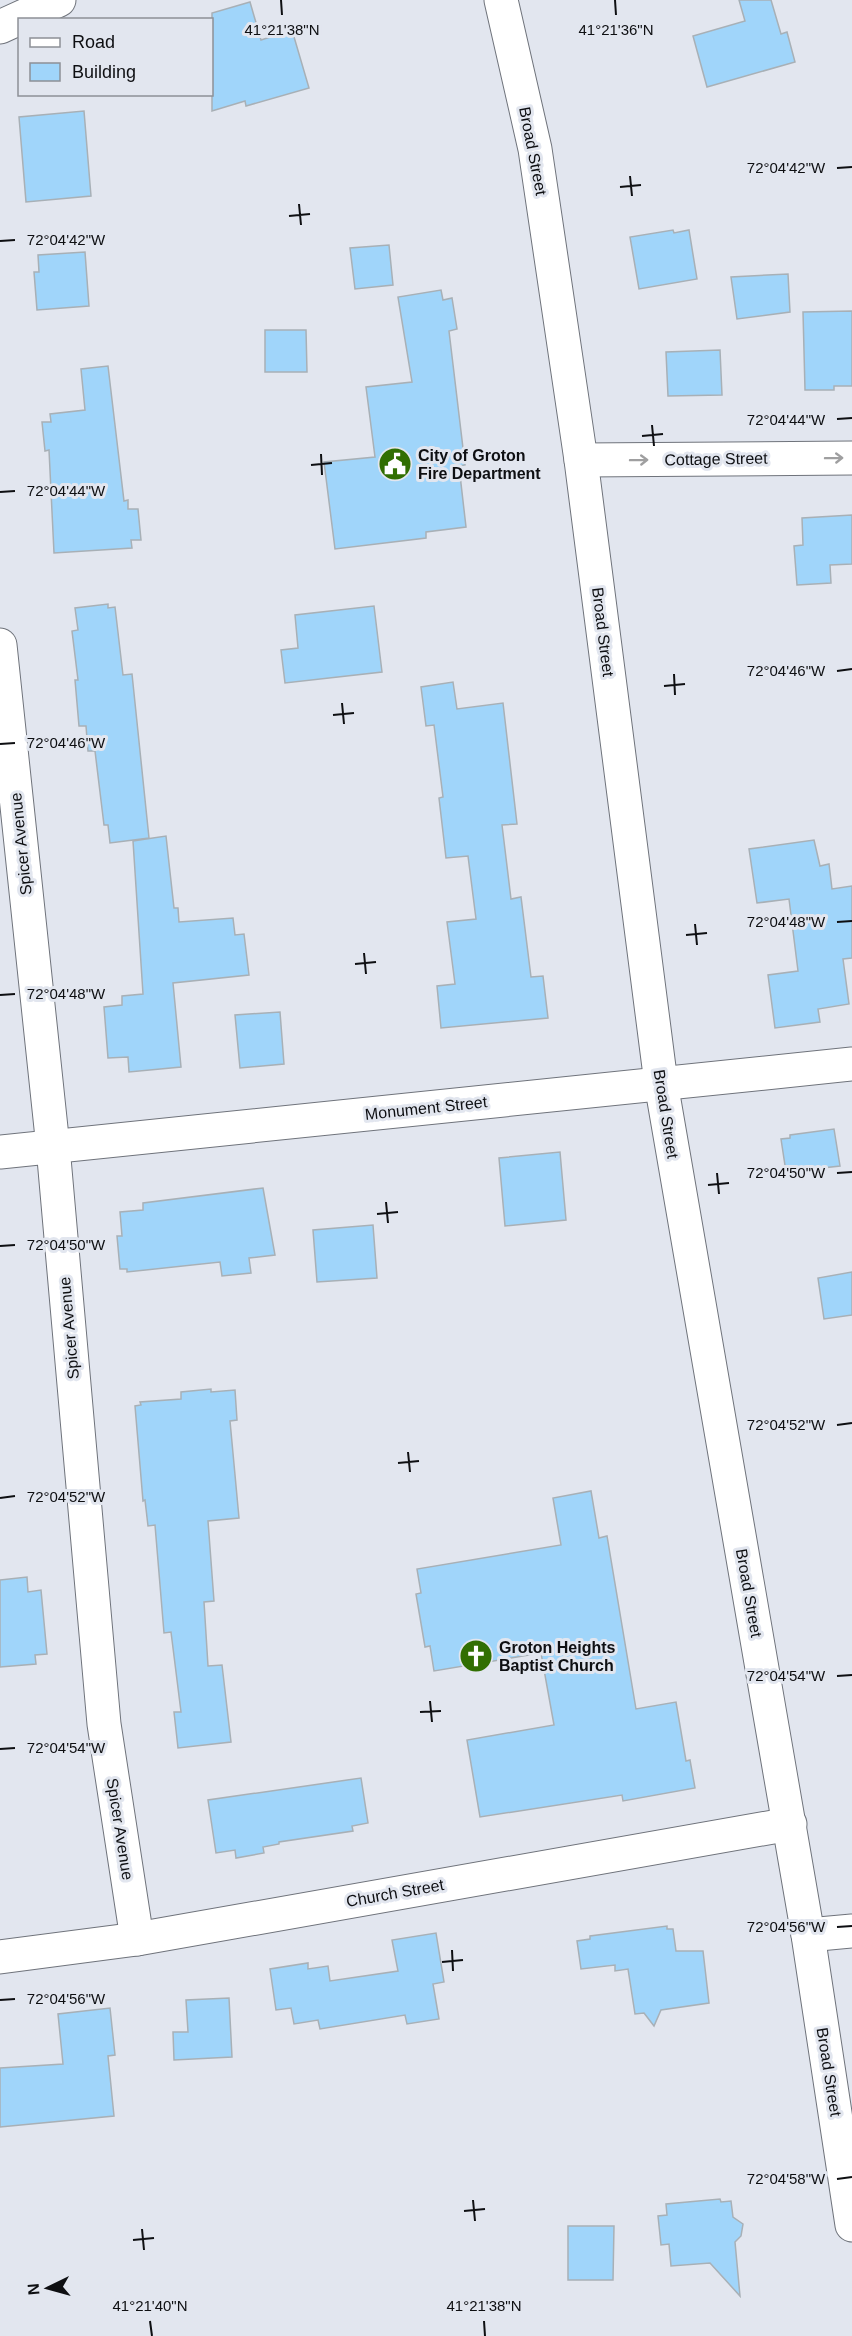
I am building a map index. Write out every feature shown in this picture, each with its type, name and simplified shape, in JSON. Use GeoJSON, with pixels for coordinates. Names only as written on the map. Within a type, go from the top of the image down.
{"type":"FeatureCollection","features":[{"type":"Feature","properties":{"kind":"street"},"geometry":{"type":"LineString","coordinates":[[20,18],[59,0]]}},
{"type":"Feature","properties":{"kind":"street","name":"Broad Street"},"geometry":{"type":"LineString","coordinates":[[501,0],[534,149],[581,460],[661,1083],[790,1824],[852,2225]]}},
{"type":"Feature","properties":{"kind":"street"},"geometry":{"type":"LineString","coordinates":[[0,27],[18,19]]}},
{"type":"Feature","properties":{"kind":"street","name":"Cottage Street"},"geometry":{"type":"LineString","coordinates":[[581,460],[852,458]]}},
{"type":"Feature","properties":{"kind":"street","name":"Spicer Avenue"},"geometry":{"type":"LineString","coordinates":[[0,645],[53,1147],[104,1724],[137,1939]]}},
{"type":"Feature","properties":{"kind":"street","name":"Monument Street"},"geometry":{"type":"LineString","coordinates":[[0,1152],[852,1064]]}},
{"type":"Feature","properties":{"kind":"street","name":"Church Street"},"geometry":{"type":"LineString","coordinates":[[0,1957],[137,1939],[790,1824]]}},
{"type":"Feature","properties":{"kind":"street"},"geometry":{"type":"LineString","coordinates":[[808,1935],[852,1932]]}},
{"type":"Feature","properties":{"kind":"building"},"geometry":{"type":"Polygon","coordinates":[[[739,0],[771,0],[781,34],[787,32],[795,62],[707,87],[693,36],[745,21],[739,0]]]}},
{"type":"Feature","properties":{"kind":"building"},"geometry":{"type":"Polygon","coordinates":[[[250,2],[261,40],[292,30],[309,88],[246,106],[245,101],[212,111],[212,13],[250,2]]]}},
{"type":"Feature","properties":{"kind":"building"},"geometry":{"type":"Polygon","coordinates":[[[84,111],[91,196],[26,202],[19,117],[84,111]]]}},
{"type":"Feature","properties":{"kind":"building"},"geometry":{"type":"Polygon","coordinates":[[[673,230],[674,233],[689,230],[697,279],[639,289],[630,237],[673,230]]]}},
{"type":"Feature","properties":{"kind":"building"},"geometry":{"type":"Polygon","coordinates":[[[389,245],[393,285],[355,289],[350,248],[389,245]]]}},
{"type":"Feature","properties":{"kind":"building"},"geometry":{"type":"Polygon","coordinates":[[[85,252],[89,306],[37,310],[34,272],[39,272],[38,255],[85,252]]]}},
{"type":"Feature","properties":{"kind":"building"},"geometry":{"type":"Polygon","coordinates":[[[788,274],[790,312],[737,319],[731,277],[788,274]]]}},
{"type":"Feature","properties":{"kind":"building","name":"City of Groton Fire Department"},"geometry":{"type":"Polygon","coordinates":[[[441,290],[443,300],[452,298],[457,329],[449,331],[465,465],[459,466],[466,527],[426,532],[426,538],[335,549],[324,462],[375,457],[366,387],[412,382],[398,297],[441,290]]]}},
{"type":"Feature","properties":{"kind":"building"},"geometry":{"type":"Polygon","coordinates":[[[852,311],[852,386],[834,386],[834,390],[805,390],[803,312],[852,311]]]}},
{"type":"Feature","properties":{"kind":"building"},"geometry":{"type":"Polygon","coordinates":[[[265,330],[306,330],[307,372],[265,372],[265,330]]]}},
{"type":"Feature","properties":{"kind":"building"},"geometry":{"type":"Polygon","coordinates":[[[720,350],[722,395],[668,396],[666,352],[720,350]]]}},
{"type":"Feature","properties":{"kind":"building"},"geometry":{"type":"Polygon","coordinates":[[[108,366],[124,501],[128,500],[128,509],[138,509],[141,540],[131,540],[132,548],[54,553],[49,450],[45,451],[42,422],[51,422],[50,414],[85,410],[81,369],[108,366]]]}},
{"type":"Feature","properties":{"kind":"building"},"geometry":{"type":"Polygon","coordinates":[[[852,515],[852,564],[830,565],[831,583],[797,585],[794,546],[803,545],[802,518],[852,515]]]}},
{"type":"Feature","properties":{"kind":"building"},"geometry":{"type":"Polygon","coordinates":[[[108,604],[108,608],[115,607],[123,675],[132,674],[149,838],[110,843],[108,825],[104,825],[95,751],[88,751],[86,726],[79,726],[75,680],[78,680],[72,631],[78,630],[75,608],[108,604]]]}},
{"type":"Feature","properties":{"kind":"building"},"geometry":{"type":"Polygon","coordinates":[[[374,606],[382,672],[285,683],[281,650],[298,648],[295,615],[374,606]]]}},
{"type":"Feature","properties":{"kind":"building"},"geometry":{"type":"Polygon","coordinates":[[[453,682],[457,709],[503,703],[517,824],[502,825],[511,899],[521,897],[531,977],[543,976],[548,1018],[441,1028],[437,986],[455,984],[447,922],[476,919],[468,856],[446,858],[439,798],[443,797],[434,725],[426,726],[421,687],[453,682]]]}},
{"type":"Feature","properties":{"kind":"building"},"geometry":{"type":"Polygon","coordinates":[[[166,836],[174,908],[178,908],[179,922],[233,918],[235,935],[244,934],[249,975],[173,983],[181,1067],[129,1072],[128,1057],[108,1058],[104,1007],[122,1005],[122,996],[143,994],[133,841],[166,836]]]}},
{"type":"Feature","properties":{"kind":"building"},"geometry":{"type":"Polygon","coordinates":[[[814,840],[820,866],[829,864],[832,889],[852,886],[852,958],[843,959],[849,1004],[818,1009],[820,1022],[775,1028],[768,975],[798,971],[789,899],[757,903],[749,849],[814,840]]]}},
{"type":"Feature","properties":{"kind":"building"},"geometry":{"type":"Polygon","coordinates":[[[280,1012],[284,1064],[240,1068],[235,1015],[280,1012]]]}},
{"type":"Feature","properties":{"kind":"building"},"geometry":{"type":"Polygon","coordinates":[[[834,1129],[840,1166],[786,1172],[781,1139],[790,1138],[790,1135],[834,1129]]]}},
{"type":"Feature","properties":{"kind":"building"},"geometry":{"type":"Polygon","coordinates":[[[560,1152],[566,1220],[505,1226],[499,1158],[560,1152]]]}},
{"type":"Feature","properties":{"kind":"building"},"geometry":{"type":"Polygon","coordinates":[[[263,1188],[275,1255],[249,1258],[251,1273],[222,1276],[220,1262],[127,1272],[127,1269],[120,1269],[117,1236],[122,1236],[120,1212],[143,1210],[143,1203],[263,1188]]]}},
{"type":"Feature","properties":{"kind":"building"},"geometry":{"type":"Polygon","coordinates":[[[373,1225],[377,1278],[317,1282],[313,1230],[373,1225]]]}},
{"type":"Feature","properties":{"kind":"building"},"geometry":{"type":"Polygon","coordinates":[[[852,1272],[852,1315],[824,1319],[818,1278],[852,1272]]]}},
{"type":"Feature","properties":{"kind":"building"},"geometry":{"type":"Polygon","coordinates":[[[211,1389],[211,1392],[235,1390],[237,1420],[230,1421],[239,1518],[208,1521],[214,1601],[204,1602],[208,1666],[222,1665],[231,1742],[178,1748],[174,1712],[181,1712],[171,1632],[164,1633],[155,1525],[148,1526],[145,1500],[143,1501],[135,1406],[141,1405],[140,1402],[181,1399],[181,1392],[211,1389]]]}},
{"type":"Feature","properties":{"kind":"building","name":"Groton Heights Baptist Church"},"geometry":{"type":"Polygon","coordinates":[[[591,1491],[599,1538],[607,1536],[636,1709],[676,1702],[686,1761],[690,1760],[695,1788],[623,1801],[622,1795],[480,1817],[467,1740],[554,1725],[541,1653],[434,1671],[430,1646],[425,1647],[416,1594],[421,1593],[417,1569],[561,1545],[553,1498],[591,1491]]]}},
{"type":"Feature","properties":{"kind":"building"},"geometry":{"type":"Polygon","coordinates":[[[27,1577],[28,1592],[41,1590],[47,1654],[35,1655],[36,1664],[0,1667],[0,1580],[27,1577]]]}},
{"type":"Feature","properties":{"kind":"building"},"geometry":{"type":"Polygon","coordinates":[[[361,1778],[368,1823],[352,1826],[353,1831],[279,1842],[279,1844],[263,1847],[264,1853],[236,1858],[235,1850],[216,1853],[208,1800],[361,1778]]]}},
{"type":"Feature","properties":{"kind":"building"},"geometry":{"type":"Polygon","coordinates":[[[667,1926],[667,1929],[673,1929],[676,1951],[703,1951],[709,2003],[661,2010],[654,2026],[644,2013],[635,2014],[628,1969],[615,1971],[615,1965],[581,1969],[577,1941],[590,1939],[590,1936],[667,1926]]]}},
{"type":"Feature","properties":{"kind":"building"},"geometry":{"type":"Polygon","coordinates":[[[436,1933],[444,1982],[433,1984],[439,2019],[407,2024],[405,2015],[320,2029],[318,2020],[294,2024],[291,2008],[276,2010],[270,1969],[308,1963],[308,1969],[328,1966],[330,1981],[398,1971],[392,1940],[436,1933]]]}},
{"type":"Feature","properties":{"kind":"building"},"geometry":{"type":"Polygon","coordinates":[[[229,1998],[232,2057],[174,2060],[173,2032],[188,2032],[186,2000],[229,1998]]]}},
{"type":"Feature","properties":{"kind":"building"},"geometry":{"type":"Polygon","coordinates":[[[110,2008],[115,2055],[108,2056],[114,2116],[0,2127],[0,2068],[63,2064],[58,2014],[110,2008]]]}},
{"type":"Feature","properties":{"kind":"building"},"geometry":{"type":"Polygon","coordinates":[[[720,2199],[721,2202],[731,2201],[733,2217],[743,2224],[741,2236],[735,2242],[740,2296],[710,2263],[671,2266],[669,2244],[661,2245],[658,2216],[667,2215],[666,2204],[720,2199]]]}},
{"type":"Feature","properties":{"kind":"building"},"geometry":{"type":"Polygon","coordinates":[[[568,2226],[614,2226],[613,2280],[568,2280],[568,2226]]]}},
{"type":"Feature","properties":{"kind":"place","name":"City of Groton Fire Department"},"geometry":{"type":"Point","coordinates":[395,464]}},
{"type":"Feature","properties":{"kind":"place","name":"Groton Heights Baptist Church"},"geometry":{"type":"Point","coordinates":[476,1656]}}]}
